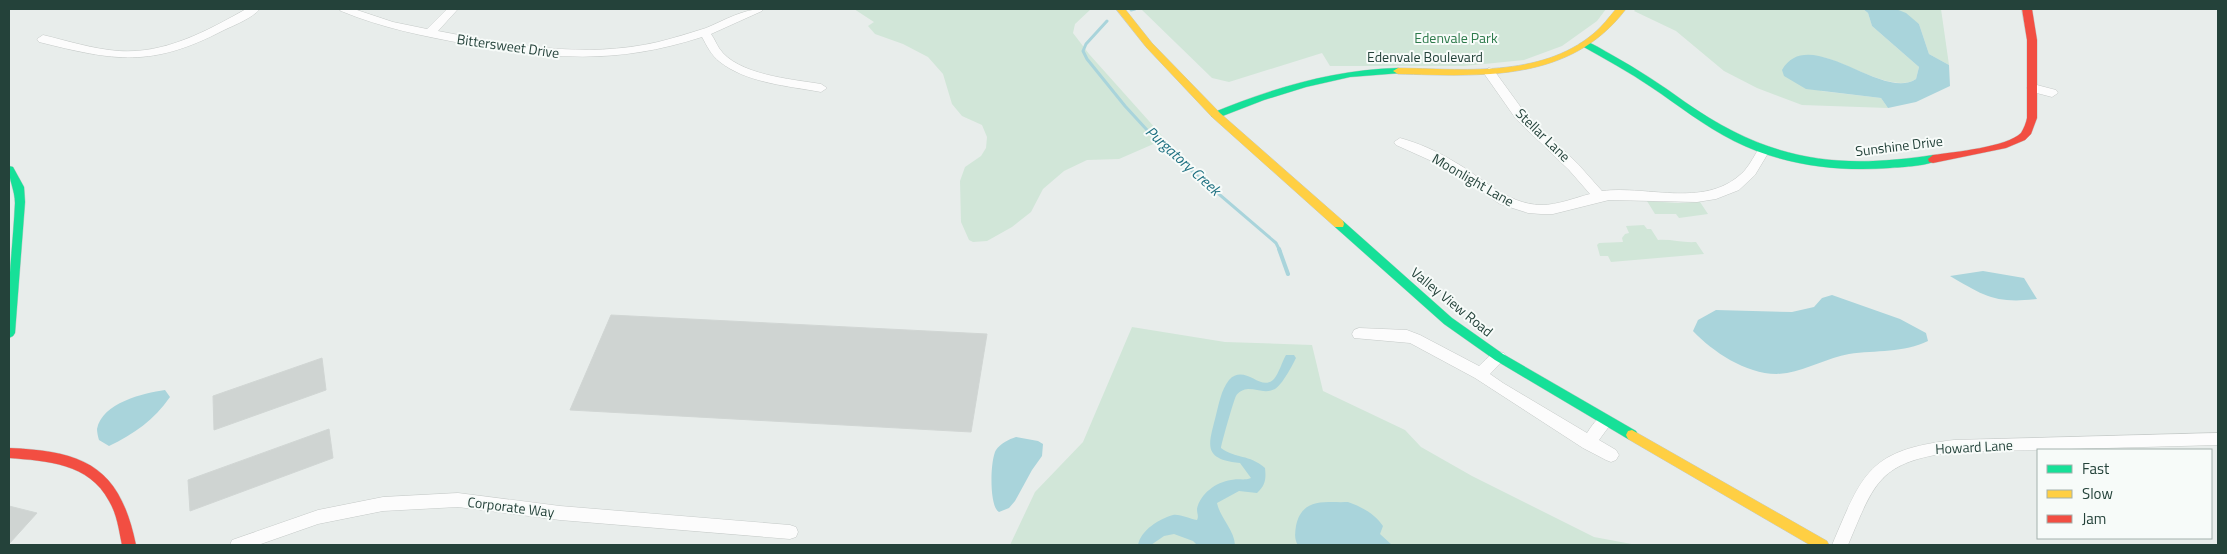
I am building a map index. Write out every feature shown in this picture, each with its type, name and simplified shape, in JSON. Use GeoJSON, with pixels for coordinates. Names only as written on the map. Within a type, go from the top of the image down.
{"type":"FeatureCollection","features":[{"type":"Feature","properties":{"kind":"street"},"geometry":{"type":"LineString","coordinates":[[43,39],[118,54],[150,53],[178,47],[202,38],[254,9]]}},
{"type":"Feature","properties":{"kind":"street","name":"Bittersweet Drive"},"geometry":{"type":"LineString","coordinates":[[345,9],[382,23],[429,34],[549,53],[582,54],[648,47],[705,33],[758,9]]}},
{"type":"Feature","properties":{"kind":"street"},"geometry":{"type":"LineString","coordinates":[[429,34],[453,9]]}},
{"type":"Feature","properties":{"kind":"street","name":"Valley View Road"},"geometry":{"type":"LineString","coordinates":[[1120,9],[1149,45],[1216,115],[1441,315],[1498,357],[1822,545]]}},
{"type":"Feature","properties":{"kind":"street","name":"Edenvale Boulevard"},"geometry":{"type":"LineString","coordinates":[[1216,115],[1268,94],[1320,78],[1378,72],[1489,72],[1531,66],[1557,58],[1585,44],[1601,32],[1621,9]]}},
{"type":"Feature","properties":{"kind":"street","name":"Sunshine Drive"},"geometry":{"type":"LineString","coordinates":[[1585,44],[1651,82],[1723,131],[1764,150],[1810,162],[1841,167],[1870,167],[1997,147],[2024,137],[2030,128],[2033,88],[2032,40],[2027,9]]}},
{"type":"Feature","properties":{"kind":"street"},"geometry":{"type":"LineString","coordinates":[[705,33],[715,50],[734,66],[762,76],[821,88]]}},
{"type":"Feature","properties":{"kind":"street","name":"Stellar Lane"},"geometry":{"type":"LineString","coordinates":[[1489,72],[1510,103],[1526,122],[1579,170],[1599,197]]}},
{"type":"Feature","properties":{"kind":"street"},"geometry":{"type":"LineString","coordinates":[[2033,88],[2052,93]]}},
{"type":"Feature","properties":{"kind":"street","name":"Moonlight Lane"},"geometry":{"type":"LineString","coordinates":[[1400,142],[1448,164],[1513,204],[1544,211],[1559,210],[1599,197],[1632,196],[1683,199],[1705,197],[1739,183],[1751,173],[1764,150]]}},
{"type":"Feature","properties":{"kind":"street"},"geometry":{"type":"LineString","coordinates":[[9,170],[19,187],[20,202],[9,333]]}},
{"type":"Feature","properties":{"kind":"street"},"geometry":{"type":"LineString","coordinates":[[1359,334],[1407,336],[1415,339],[1480,374],[1588,443],[1611,455]]}},
{"type":"Feature","properties":{"kind":"street"},"geometry":{"type":"LineString","coordinates":[[1480,374],[1498,357]]}},
{"type":"Feature","properties":{"kind":"street"},"geometry":{"type":"LineString","coordinates":[[1588,443],[1605,420]]}},
{"type":"Feature","properties":{"kind":"street","name":"Howard Lane"},"geometry":{"type":"LineString","coordinates":[[1840,545],[1865,489],[1880,471],[1900,457],[1925,450],[1954,446],[2218,439]]}},
{"type":"Feature","properties":{"kind":"street"},"geometry":{"type":"LineString","coordinates":[[9,453],[54,456],[75,462],[98,475],[111,491],[120,510],[129,545]]}},
{"type":"Feature","properties":{"kind":"street","name":"Corporate Way"},"geometry":{"type":"LineString","coordinates":[[238,545],[318,517],[383,504],[428,500],[458,500],[560,513],[790,532]]}},
{"type":"Feature","properties":{"kind":"green space"},"geometry":{"type":"Polygon","coordinates":[[[854,9],[1091,9],[1075,24],[1073,33],[1089,54],[1165,139],[1119,159],[1087,160],[1064,171],[1043,189],[1031,212],[1012,227],[987,241],[973,242],[969,240],[961,222],[960,181],[965,167],[981,156],[986,148],[987,137],[982,125],[962,116],[952,104],[943,74],[928,57],[903,44],[875,34],[868,26],[874,22],[854,9]]]}},
{"type":"Feature","properties":{"kind":"green space","name":"Edenvale Park"},"geometry":{"type":"Polygon","coordinates":[[[1141,9],[1606,9],[1597,21],[1562,46],[1524,60],[1464,66],[1330,66],[1322,53],[1229,82],[1212,78],[1141,9]]]}},
{"type":"Feature","properties":{"kind":"green space"},"geometry":{"type":"Polygon","coordinates":[[[1636,9],[1863,9],[1868,13],[1872,26],[1919,67],[1916,79],[1907,83],[1896,83],[1870,76],[1822,57],[1821,91],[1881,98],[1888,108],[1802,105],[1757,88],[1724,71],[1676,31],[1634,11],[1636,9]]]}},
{"type":"Feature","properties":{"kind":"green space"},"geometry":{"type":"Polygon","coordinates":[[[1896,9],[1941,9],[1949,65],[1929,54],[1919,24],[1896,9]]]}},
{"type":"Feature","properties":{"kind":"green space"},"geometry":{"type":"Polygon","coordinates":[[[1647,201],[1700,202],[1708,214],[1679,218],[1676,214],[1655,214],[1647,201]]]}},
{"type":"Feature","properties":{"kind":"green space"},"geometry":{"type":"Polygon","coordinates":[[[1644,225],[1647,229],[1651,229],[1658,240],[1696,242],[1704,254],[1611,262],[1608,256],[1600,256],[1597,245],[1599,243],[1623,242],[1622,238],[1625,234],[1629,233],[1626,226],[1644,225]]]}},
{"type":"Feature","properties":{"kind":"green space"},"geometry":{"type":"Polygon","coordinates":[[[1132,327],[1225,342],[1312,345],[1323,391],[1405,430],[1421,447],[1472,476],[1594,537],[1637,545],[1010,545],[1035,492],[1083,442],[1132,327]]]}},
{"type":"Feature","properties":{"kind":"water"},"geometry":{"type":"Polygon","coordinates":[[[1863,9],[1896,9],[1906,13],[1919,24],[1929,54],[1949,65],[1950,86],[1916,102],[1888,108],[1881,98],[1806,89],[1784,76],[1782,70],[1794,58],[1810,55],[1828,58],[1885,81],[1902,83],[1916,79],[1919,67],[1872,26],[1868,13],[1863,9]]]}},
{"type":"Feature","properties":{"kind":"water"},"geometry":{"type":"Polygon","coordinates":[[[1983,271],[2024,278],[2037,299],[2011,300],[1991,297],[1972,289],[1950,276],[1983,271]]]}},
{"type":"Feature","properties":{"kind":"water"},"geometry":{"type":"Polygon","coordinates":[[[1832,295],[1900,319],[1926,333],[1928,341],[1909,348],[1849,354],[1795,371],[1774,374],[1761,372],[1736,363],[1712,348],[1693,331],[1698,320],[1716,310],[1792,312],[1814,307],[1822,298],[1832,295]]]}},
{"type":"Feature","properties":{"kind":"water"},"geometry":{"type":"Polygon","coordinates":[[[1286,355],[1294,355],[1296,358],[1278,387],[1268,391],[1246,389],[1237,395],[1223,439],[1221,448],[1265,468],[1265,481],[1257,493],[1239,491],[1217,503],[1232,534],[1235,545],[1197,545],[1193,541],[1174,534],[1164,536],[1151,545],[1138,545],[1147,530],[1157,522],[1168,517],[1176,515],[1197,520],[1197,509],[1201,498],[1214,486],[1234,479],[1251,478],[1240,463],[1227,461],[1213,454],[1210,442],[1211,434],[1221,397],[1226,384],[1235,376],[1247,376],[1264,383],[1274,379],[1286,355]]]}},
{"type":"Feature","properties":{"kind":"water"},"geometry":{"type":"Polygon","coordinates":[[[165,390],[170,397],[143,426],[109,446],[99,440],[97,429],[100,420],[107,412],[115,406],[135,397],[165,390]]]}},
{"type":"Feature","properties":{"kind":"water"},"geometry":{"type":"Polygon","coordinates":[[[1016,437],[1038,441],[1043,444],[1042,456],[1015,501],[1009,508],[999,512],[993,502],[992,493],[994,455],[1000,446],[1016,437]]]}},
{"type":"Feature","properties":{"kind":"water"},"geometry":{"type":"Polygon","coordinates":[[[1323,502],[1348,502],[1372,514],[1383,526],[1380,534],[1392,545],[1298,545],[1295,538],[1296,526],[1303,510],[1323,502]]]}},
{"type":"Feature","properties":{"kind":"building"},"geometry":{"type":"Polygon","coordinates":[[[611,315],[987,334],[971,432],[570,410],[611,315]]]}},
{"type":"Feature","properties":{"kind":"building"},"geometry":{"type":"Polygon","coordinates":[[[322,358],[326,390],[214,430],[213,396],[322,358]]]}},
{"type":"Feature","properties":{"kind":"building"},"geometry":{"type":"Polygon","coordinates":[[[329,429],[333,458],[190,511],[188,480],[329,429]]]}},
{"type":"Feature","properties":{"kind":"building"},"geometry":{"type":"Polygon","coordinates":[[[9,506],[37,513],[9,544],[9,506]]]}},
{"type":"Feature","properties":{"kind":"waterway","name":"Purgatory Creek"},"geometry":{"type":"LineString","coordinates":[[1131,10],[1135,9]]}},
{"type":"Feature","properties":{"kind":"waterway","name":"Purgatory Creek"},"geometry":{"type":"LineString","coordinates":[[1107,21],[1086,44],[1083,51],[1087,59],[1125,106],[1158,142],[1276,243],[1279,249]]}},
{"type":"Feature","properties":{"kind":"waterway","name":"Purgatory Creek"},"geometry":{"type":"LineString","coordinates":[[1279,249],[1288,274]]}},
{"type":"Feature","properties":{"kind":"traffic: fast"},"geometry":{"type":"LineString","coordinates":[[1585,44],[1644,78],[1713,125],[1739,139],[1766,150],[1793,158],[1847,165],[1875,166],[1933,159]]}},
{"type":"Feature","properties":{"kind":"traffic: fast"},"geometry":{"type":"LineString","coordinates":[[1216,115],[1282,90],[1327,78],[1350,74],[1398,71]]}},
{"type":"Feature","properties":{"kind":"traffic: fast"},"geometry":{"type":"LineString","coordinates":[[9,170],[19,187],[20,202],[9,333]]}},
{"type":"Feature","properties":{"kind":"traffic: fast"},"geometry":{"type":"LineString","coordinates":[[1339,224],[1448,321],[1499,357],[1632,435]]}},
{"type":"Feature","properties":{"kind":"traffic: slow"},"geometry":{"type":"LineString","coordinates":[[1120,9],[1149,45],[1216,115],[1339,224]]}},
{"type":"Feature","properties":{"kind":"traffic: slow"},"geometry":{"type":"LineString","coordinates":[[1398,71],[1474,72],[1526,67],[1550,61],[1573,51],[1595,37],[1621,9]]}},
{"type":"Feature","properties":{"kind":"traffic: slow"},"geometry":{"type":"LineString","coordinates":[[1632,435],[1822,545]]}},
{"type":"Feature","properties":{"kind":"traffic: jam"},"geometry":{"type":"LineString","coordinates":[[1933,159],[2003,146],[2021,138],[2027,132],[2032,118],[2032,40],[2027,9]]}},
{"type":"Feature","properties":{"kind":"traffic: jam"},"geometry":{"type":"LineString","coordinates":[[9,453],[54,457],[82,466],[95,474],[105,484],[117,503],[129,545]]}}]}
